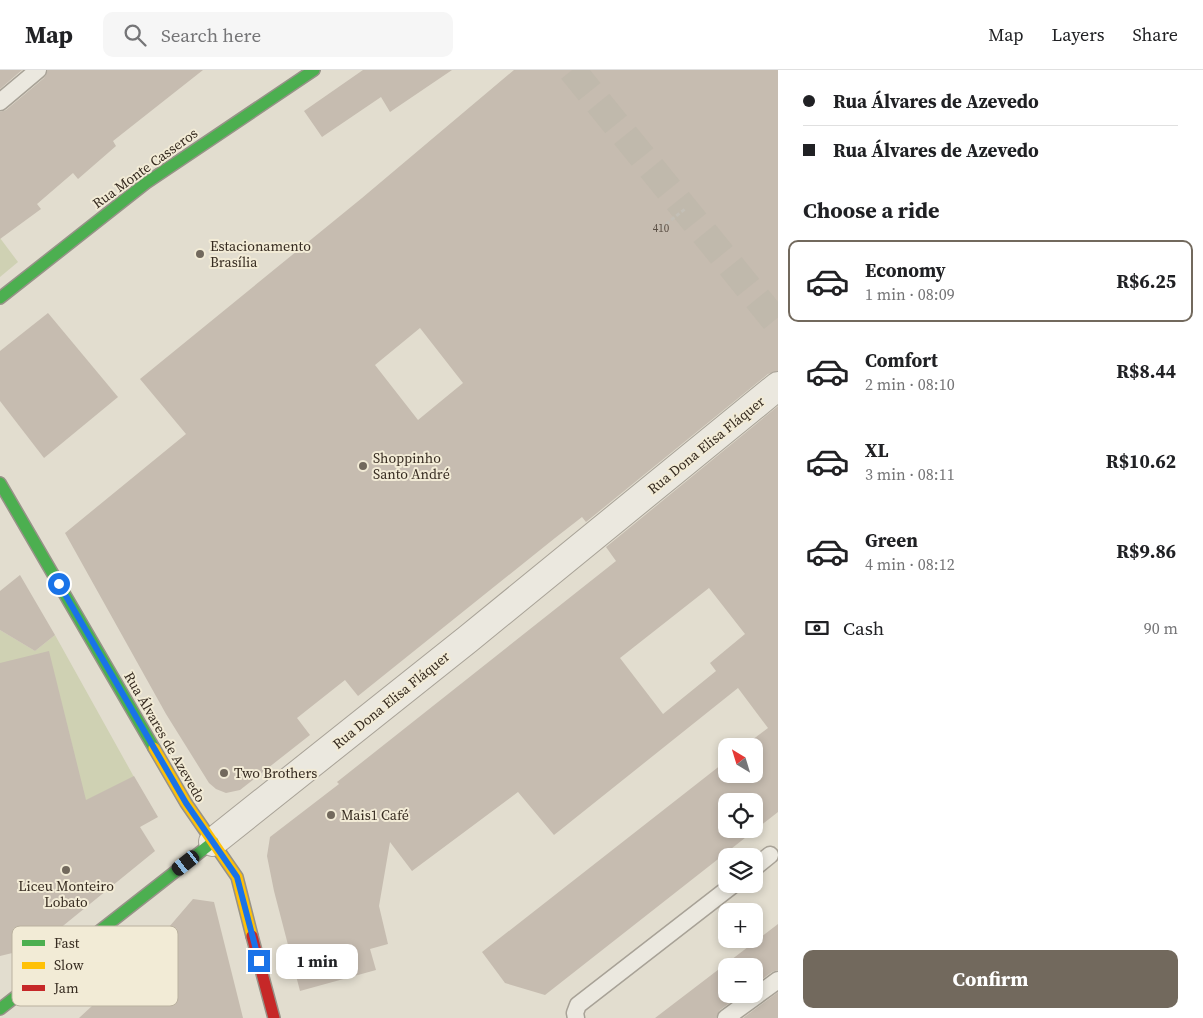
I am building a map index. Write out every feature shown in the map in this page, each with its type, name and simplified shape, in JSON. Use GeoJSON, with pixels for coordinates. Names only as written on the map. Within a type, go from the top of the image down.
{"type":"FeatureCollection","features":[{"type":"Feature","properties":{"kind":"street","name":"Rua Monte Casseros"},"geometry":{"type":"LineString","coordinates":[[0,298],[146,183],[314,70]]}},
{"type":"Feature","properties":{"kind":"street","name":"Rua Dona Elisa Fláquer"},"geometry":{"type":"LineString","coordinates":[[106,926],[475,633],[778,386]]}},
{"type":"Feature","properties":{"kind":"street","name":"Rua Álvares de Azevedo"},"geometry":{"type":"LineString","coordinates":[[0,482],[186,803],[233,870],[240,884],[274,1018]]}},
{"type":"Feature","properties":{"kind":"street","name":"Rua Dona Elisa Fláquer"},"geometry":{"type":"LineString","coordinates":[[0,1009],[12,1000]]}},
{"type":"Feature","properties":{"kind":"lane"},"geometry":{"type":"LineString","coordinates":[[0,102],[38,70]]}},
{"type":"Feature","properties":{"kind":"lane"},"geometry":{"type":"LineString","coordinates":[[763,861],[770,855]]}},
{"type":"Feature","properties":{"kind":"lane"},"geometry":{"type":"LineString","coordinates":[[576,1018],[575,1013],[578,1006],[722,893]]}},
{"type":"Feature","properties":{"kind":"lane"},"geometry":{"type":"LineString","coordinates":[[726,1018],[778,980]]}},
{"type":"Feature","properties":{"kind":"path"},"geometry":{"type":"LineString","coordinates":[[661,228],[685,209]]}},
{"type":"Feature","properties":{"kind":"green space"},"geometry":{"type":"Polygon","coordinates":[[[0,238],[18,262],[0,277],[0,238]]]}},
{"type":"Feature","properties":{"kind":"green space"},"geometry":{"type":"Polygon","coordinates":[[[0,630],[35,651],[55,635],[134,777],[0,843],[0,630]]]}},
{"type":"Feature","properties":{"kind":"building"},"geometry":{"type":"Polygon","coordinates":[[[0,70],[22,70],[0,89],[0,70]]]}},
{"type":"Feature","properties":{"kind":"building"},"geometry":{"type":"Polygon","coordinates":[[[48,70],[203,70],[113,141],[116,146],[78,179],[73,173],[37,204],[41,209],[0,239],[0,112],[6,110],[44,78],[48,70]]]}},
{"type":"Feature","properties":{"kind":"building"},"geometry":{"type":"Polygon","coordinates":[[[363,70],[452,70],[390,112],[381,97],[322,137],[304,111],[363,70]]]}},
{"type":"Feature","properties":{"kind":"building"},"geometry":{"type":"Polygon","coordinates":[[[514,70],[778,70],[778,371],[768,374],[586,522],[582,517],[358,696],[345,680],[297,718],[310,735],[240,790],[226,793],[216,789],[209,783],[166,714],[65,533],[186,434],[140,379],[362,198],[514,70]],[[420,328],[375,365],[418,420],[463,383],[420,328]]]}},
{"type":"Feature","properties":{"kind":"building"},"geometry":{"type":"Polygon","coordinates":[[[48,313],[118,397],[44,458],[0,401],[0,351],[48,313]]]}},
{"type":"Feature","properties":{"kind":"building"},"geometry":{"type":"Polygon","coordinates":[[[778,406],[778,812],[763,824],[763,793],[718,793],[718,838],[745,838],[732,848],[718,848],[718,859],[545,995],[505,983],[482,952],[718,767],[718,783],[763,783],[763,738],[755,738],[768,728],[738,688],[554,835],[518,792],[412,871],[390,842],[379,906],[388,944],[370,949],[376,970],[300,991],[274,891],[267,856],[270,837],[339,784],[337,782],[616,561],[606,547],[778,406]],[[709,588],[620,658],[663,714],[716,671],[710,663],[745,634],[709,588]]]}},
{"type":"Feature","properties":{"kind":"building"},"geometry":{"type":"Polygon","coordinates":[[[20,575],[55,635],[35,651],[0,630],[0,591],[20,575]]]}},
{"type":"Feature","properties":{"kind":"building"},"geometry":{"type":"Polygon","coordinates":[[[49,651],[86,800],[134,776],[158,817],[140,827],[155,851],[63,926],[12,926],[12,953],[0,956],[0,663],[49,651]]]}},
{"type":"Feature","properties":{"kind":"building"},"geometry":{"type":"Polygon","coordinates":[[[193,899],[214,902],[243,1018],[79,1018],[92,1006],[178,1006],[178,926],[170,926],[193,899]]]}},
{"type":"Feature","properties":{"kind":"building"},"geometry":{"type":"Polygon","coordinates":[[[778,924],[778,970],[763,978],[763,958],[734,958],[747,948],[763,948],[763,935],[778,924]]]}},
{"type":"Feature","properties":{"kind":"building"},"geometry":{"type":"Polygon","coordinates":[[[718,970],[718,1003],[730,1003],[720,1010],[716,1018],[655,1018],[718,970]]]}},
{"type":"Feature","properties":{"kind":"building"},"geometry":{"type":"Polygon","coordinates":[[[778,992],[778,1018],[743,1018],[778,992]]]}},
{"type":"Feature","properties":{"kind":"tunnel"},"geometry":{"type":"LineString","coordinates":[[572,70],[778,324]]}},
{"type":"Feature","properties":{"kind":"traffic: fast"},"geometry":{"type":"LineString","coordinates":[[0,298],[146,183],[314,70]]}},
{"type":"Feature","properties":{"kind":"traffic: fast"},"geometry":{"type":"LineString","coordinates":[[0,483],[154,748]]}},
{"type":"Feature","properties":{"kind":"traffic: fast"},"geometry":{"type":"LineString","coordinates":[[106,926],[213,842]]}},
{"type":"Feature","properties":{"kind":"traffic: fast"},"geometry":{"type":"LineString","coordinates":[[0,1009],[12,1000]]}},
{"type":"Feature","properties":{"kind":"traffic: slow"},"geometry":{"type":"LineString","coordinates":[[154,748],[186,803],[237,877],[252,936]]}},
{"type":"Feature","properties":{"kind":"traffic: jam"},"geometry":{"type":"LineString","coordinates":[[252,936],[274,1018]]}},
{"type":"Feature","properties":{"kind":"place","name":"Estacionamento Brasília"},"geometry":{"type":"Point","coordinates":[200,254]}},
{"type":"Feature","properties":{"kind":"place","name":"Shoppinho Santo André"},"geometry":{"type":"Point","coordinates":[363,466]}},
{"type":"Feature","properties":{"kind":"place","name":"Two Brothers"},"geometry":{"type":"Point","coordinates":[224,773]}},
{"type":"Feature","properties":{"kind":"place","name":"Mais1 Café"},"geometry":{"type":"Point","coordinates":[331,815]}},
{"type":"Feature","properties":{"kind":"place","name":"Liceu Monteiro Lobato"},"geometry":{"type":"Point","coordinates":[66,870]}},
{"type":"Feature","properties":{"kind":"route"},"geometry":{"type":"LineString","coordinates":[[59,584],[186,803],[237,877],[259,961]]}}]}
